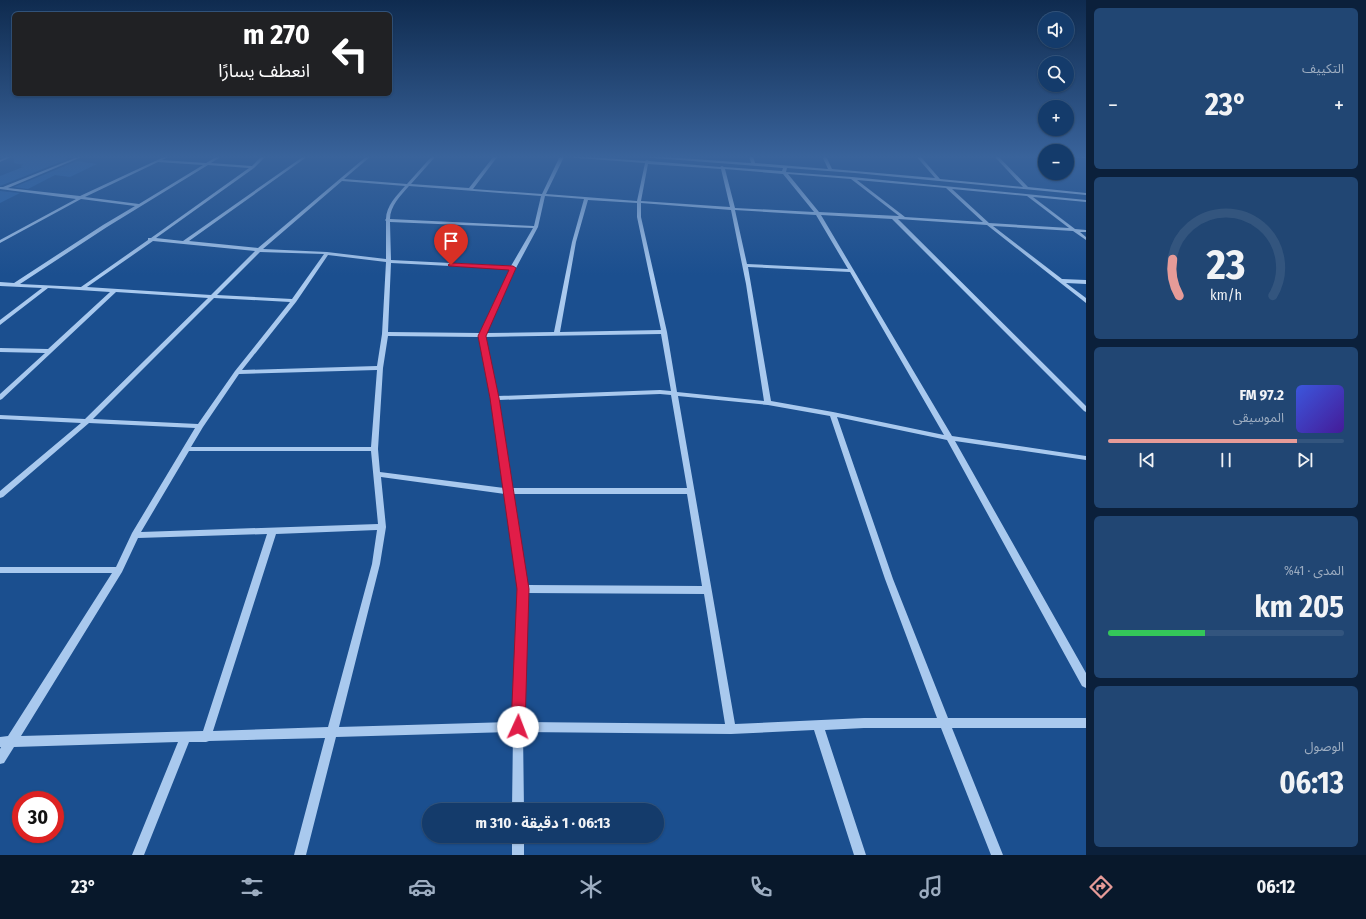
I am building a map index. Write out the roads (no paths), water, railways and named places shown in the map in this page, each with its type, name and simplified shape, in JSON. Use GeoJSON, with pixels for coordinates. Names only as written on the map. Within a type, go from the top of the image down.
{"type":"FeatureCollection","features":[{"type":"Feature","properties":{"kind":"street"},"geometry":{"type":"LineString","coordinates":[[62,196],[139,205]]}},
{"type":"Feature","properties":{"kind":"street"},"geometry":{"type":"LineString","coordinates":[[0,242],[84,196]]}},
{"type":"Feature","properties":{"kind":"street"},"geometry":{"type":"LineString","coordinates":[[16,284],[154,196]]}},
{"type":"Feature","properties":{"kind":"street"},"geometry":{"type":"LineString","coordinates":[[83,288],[212,196]]}},
{"type":"Feature","properties":{"kind":"street"},"geometry":{"type":"LineString","coordinates":[[185,242],[250,196]]}},
{"type":"Feature","properties":{"kind":"street"},"geometry":{"type":"LineString","coordinates":[[0,495],[87,421],[259,250],[322,196]]}},
{"type":"Feature","properties":{"kind":"street"},"geometry":{"type":"LineString","coordinates":[[300,855],[376,564],[382,527],[378,474],[374,449],[380,368],[385,334],[389,261],[387,220],[391,206],[400,196]]}},
{"type":"Feature","properties":{"kind":"street"},"geometry":{"type":"LineString","coordinates":[[518,803],[518,727],[523,589],[507,491],[495,398],[482,336],[513,268],[536,227],[543,196],[639,201],[734,209],[893,217],[1086,231]]}},
{"type":"Feature","properties":{"kind":"street"},"geometry":{"type":"LineString","coordinates":[[640,196],[639,217],[664,332],[675,393],[731,729]]}},
{"type":"Feature","properties":{"kind":"street"},"geometry":{"type":"LineString","coordinates":[[730,196],[746,265],[768,403]]}},
{"type":"Feature","properties":{"kind":"street"},"geometry":{"type":"LineString","coordinates":[[804,196],[818,214],[950,438],[1086,683]]}},
{"type":"Feature","properties":{"kind":"street"},"geometry":{"type":"LineString","coordinates":[[876,196],[905,218]]}},
{"type":"Feature","properties":{"kind":"street"},"geometry":{"type":"LineString","coordinates":[[957,196],[988,224],[1086,301]]}},
{"type":"Feature","properties":{"kind":"street"},"geometry":{"type":"LineString","coordinates":[[1029,196],[1072,230],[1086,239]]}},
{"type":"Feature","properties":{"kind":"street"},"geometry":{"type":"LineString","coordinates":[[1037,196],[1086,201]]}},
{"type":"Feature","properties":{"kind":"street"},"geometry":{"type":"LineString","coordinates":[[557,333],[574,242],[586,199]]}},
{"type":"Feature","properties":{"kind":"street"},"geometry":{"type":"LineString","coordinates":[[893,217],[1086,410]]}},
{"type":"Feature","properties":{"kind":"street"},"geometry":{"type":"LineString","coordinates":[[387,220],[536,227]]}},
{"type":"Feature","properties":{"kind":"street"},"geometry":{"type":"LineString","coordinates":[[150,239],[259,250],[327,253],[389,261],[513,268]]}},
{"type":"Feature","properties":{"kind":"street"},"geometry":{"type":"LineString","coordinates":[[0,759],[5,742],[119,570],[135,535],[188,449],[200,426],[237,372],[294,301],[327,253]]}},
{"type":"Feature","properties":{"kind":"street"},"geometry":{"type":"LineString","coordinates":[[746,265],[851,271]]}},
{"type":"Feature","properties":{"kind":"street"},"geometry":{"type":"LineString","coordinates":[[1060,281],[1086,282]]}},
{"type":"Feature","properties":{"kind":"street"},"geometry":{"type":"LineString","coordinates":[[0,284],[294,301]]}},
{"type":"Feature","properties":{"kind":"street"},"geometry":{"type":"LineString","coordinates":[[0,323],[48,286]]}},
{"type":"Feature","properties":{"kind":"street"},"geometry":{"type":"LineString","coordinates":[[0,398],[115,290]]}},
{"type":"Feature","properties":{"kind":"street"},"geometry":{"type":"LineString","coordinates":[[385,334],[482,336],[557,333],[664,332]]}},
{"type":"Feature","properties":{"kind":"street"},"geometry":{"type":"LineString","coordinates":[[0,350],[50,351]]}},
{"type":"Feature","properties":{"kind":"street"},"geometry":{"type":"LineString","coordinates":[[237,372],[380,368]]}},
{"type":"Feature","properties":{"kind":"street"},"geometry":{"type":"LineString","coordinates":[[495,398],[675,393],[768,403],[833,414],[950,438],[1086,458]]}},
{"type":"Feature","properties":{"kind":"street"},"geometry":{"type":"LineString","coordinates":[[833,414],[890,579],[944,722],[997,855]]}},
{"type":"Feature","properties":{"kind":"street"},"geometry":{"type":"LineString","coordinates":[[0,417],[200,426]]}},
{"type":"Feature","properties":{"kind":"street"},"geometry":{"type":"LineString","coordinates":[[188,449],[374,449]]}},
{"type":"Feature","properties":{"kind":"street"},"geometry":{"type":"LineString","coordinates":[[378,474],[507,491],[691,491]]}},
{"type":"Feature","properties":{"kind":"street"},"geometry":{"type":"LineString","coordinates":[[135,535],[272,532],[382,527]]}},
{"type":"Feature","properties":{"kind":"street"},"geometry":{"type":"LineString","coordinates":[[206,737],[272,532]]}},
{"type":"Feature","properties":{"kind":"street"},"geometry":{"type":"LineString","coordinates":[[0,570],[119,570]]}},
{"type":"Feature","properties":{"kind":"street"},"geometry":{"type":"LineString","coordinates":[[523,589],[708,590]]}},
{"type":"Feature","properties":{"kind":"street"},"geometry":{"type":"LineString","coordinates":[[5,742],[518,727],[731,729],[864,723],[1086,723]]}},
{"type":"Feature","properties":{"kind":"street"},"geometry":{"type":"LineString","coordinates":[[818,726],[860,855]]}},
{"type":"Feature","properties":{"kind":"street"},"geometry":{"type":"LineString","coordinates":[[138,855],[186,736]]}},
{"type":"Feature","properties":{"kind":"street"},"geometry":{"type":"LineString","coordinates":[[518,843],[518,855]]}}]}
